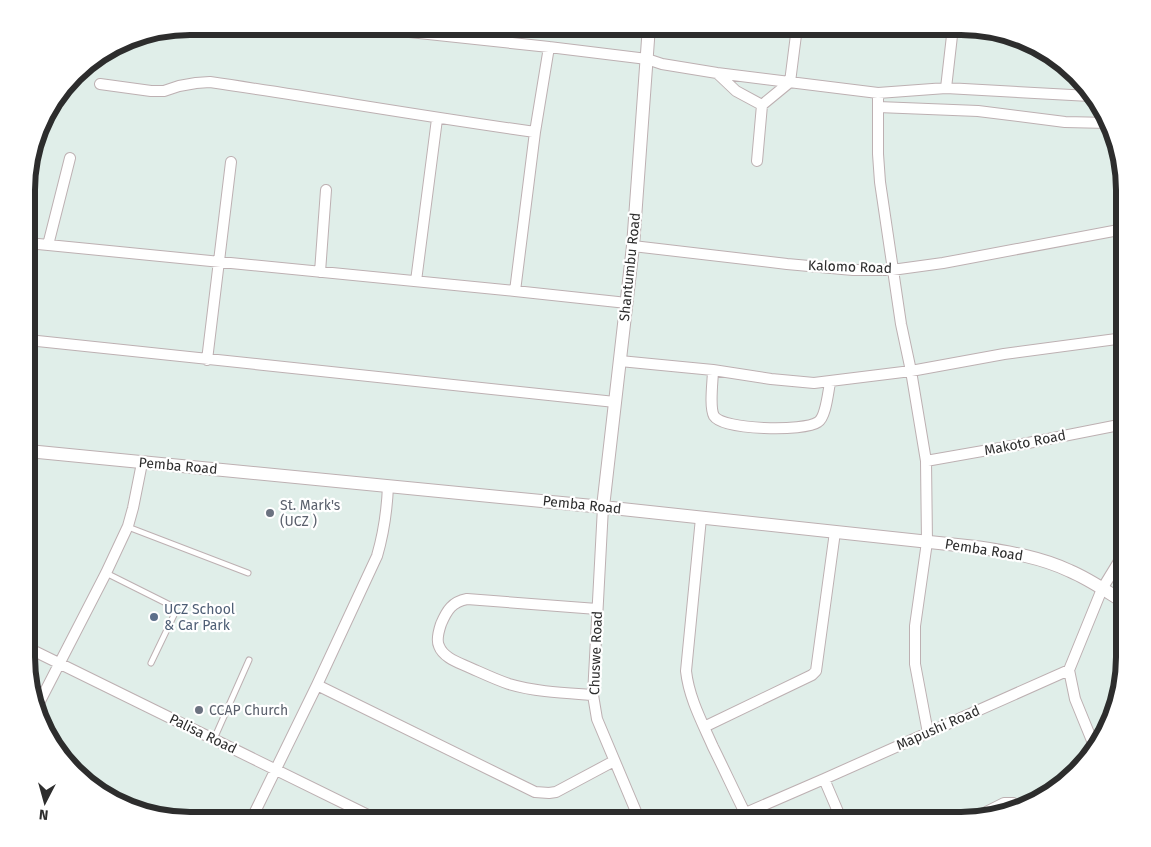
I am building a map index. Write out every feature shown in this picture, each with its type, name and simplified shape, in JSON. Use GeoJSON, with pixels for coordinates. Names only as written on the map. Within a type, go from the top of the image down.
{"type":"FeatureCollection","features":[{"type":"Feature","properties":{"kind":"street"},"geometry":{"type":"LineString","coordinates":[[437,35],[647,59],[662,64],[717,73],[878,93],[946,88],[1084,96]]}},
{"type":"Feature","properties":{"kind":"street","name":"Shantumbu Road"},"geometry":{"type":"LineString","coordinates":[[603,507],[633,246],[648,35]]}},
{"type":"Feature","properties":{"kind":"street"},"geometry":{"type":"LineString","coordinates":[[757,161],[762,105],[790,82],[796,35]]}},
{"type":"Feature","properties":{"kind":"street"},"geometry":{"type":"LineString","coordinates":[[946,88],[952,35]]}},
{"type":"Feature","properties":{"kind":"street"},"geometry":{"type":"LineString","coordinates":[[514,291],[535,132],[549,47]]}},
{"type":"Feature","properties":{"kind":"street"},"geometry":{"type":"LineString","coordinates":[[717,73],[736,91],[762,105]]}},
{"type":"Feature","properties":{"kind":"street"},"geometry":{"type":"LineString","coordinates":[[100,84],[151,92],[210,82],[438,119],[535,132]]}},
{"type":"Feature","properties":{"kind":"street"},"geometry":{"type":"LineString","coordinates":[[878,93],[880,182],[892,270],[926,461],[927,542],[915,626],[915,664],[928,733]]}},
{"type":"Feature","properties":{"kind":"street"},"geometry":{"type":"LineString","coordinates":[[878,107],[978,112],[1065,122],[1100,123]]}},
{"type":"Feature","properties":{"kind":"street"},"geometry":{"type":"LineString","coordinates":[[416,281],[438,119]]}},
{"type":"Feature","properties":{"kind":"street"},"geometry":{"type":"LineString","coordinates":[[48,245],[70,158]]}},
{"type":"Feature","properties":{"kind":"street"},"geometry":{"type":"LineString","coordinates":[[207,360],[231,162]]}},
{"type":"Feature","properties":{"kind":"street"},"geometry":{"type":"LineString","coordinates":[[320,272],[326,190]]}},
{"type":"Feature","properties":{"kind":"street","name":"Kalomo Road"},"geometry":{"type":"LineString","coordinates":[[633,246],[787,264],[853,270],[892,270],[1116,234]]}},
{"type":"Feature","properties":{"kind":"street"},"geometry":{"type":"LineString","coordinates":[[35,244],[416,281],[627,304]]}},
{"type":"Feature","properties":{"kind":"street"},"geometry":{"type":"LineString","coordinates":[[620,361],[713,370],[794,382],[830,382],[911,371],[1004,354],[1116,339]]}},
{"type":"Feature","properties":{"kind":"street"},"geometry":{"type":"LineString","coordinates":[[35,341],[615,402]]}},
{"type":"Feature","properties":{"kind":"street"},"geometry":{"type":"LineString","coordinates":[[713,370],[713,413],[718,420],[733,425],[793,428],[809,426],[823,418],[830,382]]}},
{"type":"Feature","properties":{"kind":"street","name":"Makoto Road"},"geometry":{"type":"LineString","coordinates":[[926,461],[1116,426]]}},
{"type":"Feature","properties":{"kind":"street","name":"Pemba Road"},"geometry":{"type":"LineString","coordinates":[[35,452],[603,507],[976,547],[1024,556],[1070,570],[1116,597]]}},
{"type":"Feature","properties":{"kind":"street"},"geometry":{"type":"LineString","coordinates":[[41,699],[128,526],[142,463]]}},
{"type":"Feature","properties":{"kind":"street"},"geometry":{"type":"LineString","coordinates":[[255,812],[377,556],[387,512],[388,486]]}},
{"type":"Feature","properties":{"kind":"street","name":"Chuswe Road"},"geometry":{"type":"LineString","coordinates":[[603,507],[593,695],[597,719],[636,812]]}},
{"type":"Feature","properties":{"kind":"street"},"geometry":{"type":"LineString","coordinates":[[701,518],[686,671],[690,692],[704,727],[745,812]]}},
{"type":"Feature","properties":{"kind":"street"},"geometry":{"type":"LineString","coordinates":[[704,727],[812,675],[816,671],[835,532]]}},
{"type":"Feature","properties":{"kind":"street"},"geometry":{"type":"LineString","coordinates":[[1092,739],[1075,699],[1069,670],[1102,589],[1116,566]]}},
{"type":"Feature","properties":{"kind":"street"},"geometry":{"type":"LineString","coordinates":[[593,695],[546,691],[509,684],[444,654],[438,646],[438,636],[441,625],[452,604],[467,599],[597,609]]}},
{"type":"Feature","properties":{"kind":"street","name":"Palisa Road"},"geometry":{"type":"LineString","coordinates":[[35,652],[360,812]]}},
{"type":"Feature","properties":{"kind":"street","name":"Mapushi Road"},"geometry":{"type":"LineString","coordinates":[[747,812],[824,780],[1069,670]]}},
{"type":"Feature","properties":{"kind":"street"},"geometry":{"type":"LineString","coordinates":[[317,684],[535,792],[556,792],[614,761]]}},
{"type":"Feature","properties":{"kind":"street"},"geometry":{"type":"LineString","coordinates":[[824,780],[838,812]]}},
{"type":"Feature","properties":{"kind":"street"},"geometry":{"type":"LineString","coordinates":[[993,808],[1004,803],[1013,803]]}},
{"type":"Feature","properties":{"kind":"lane"},"geometry":{"type":"LineString","coordinates":[[128,526],[248,574]]}},
{"type":"Feature","properties":{"kind":"lane"},"geometry":{"type":"LineString","coordinates":[[106,573],[170,605],[174,613],[150,663]]}},
{"type":"Feature","properties":{"kind":"lane"},"geometry":{"type":"LineString","coordinates":[[214,739],[249,660]]}},
{"type":"Feature","properties":{"kind":"place","name":"St. Mark's (UCZ )"},"geometry":{"type":"Point","coordinates":[270,513]}},
{"type":"Feature","properties":{"kind":"place","name":"UCZ School & Car Park"},"geometry":{"type":"Point","coordinates":[154,617]}},
{"type":"Feature","properties":{"kind":"place","name":"CCAP Church"},"geometry":{"type":"Point","coordinates":[199,710]}}]}
